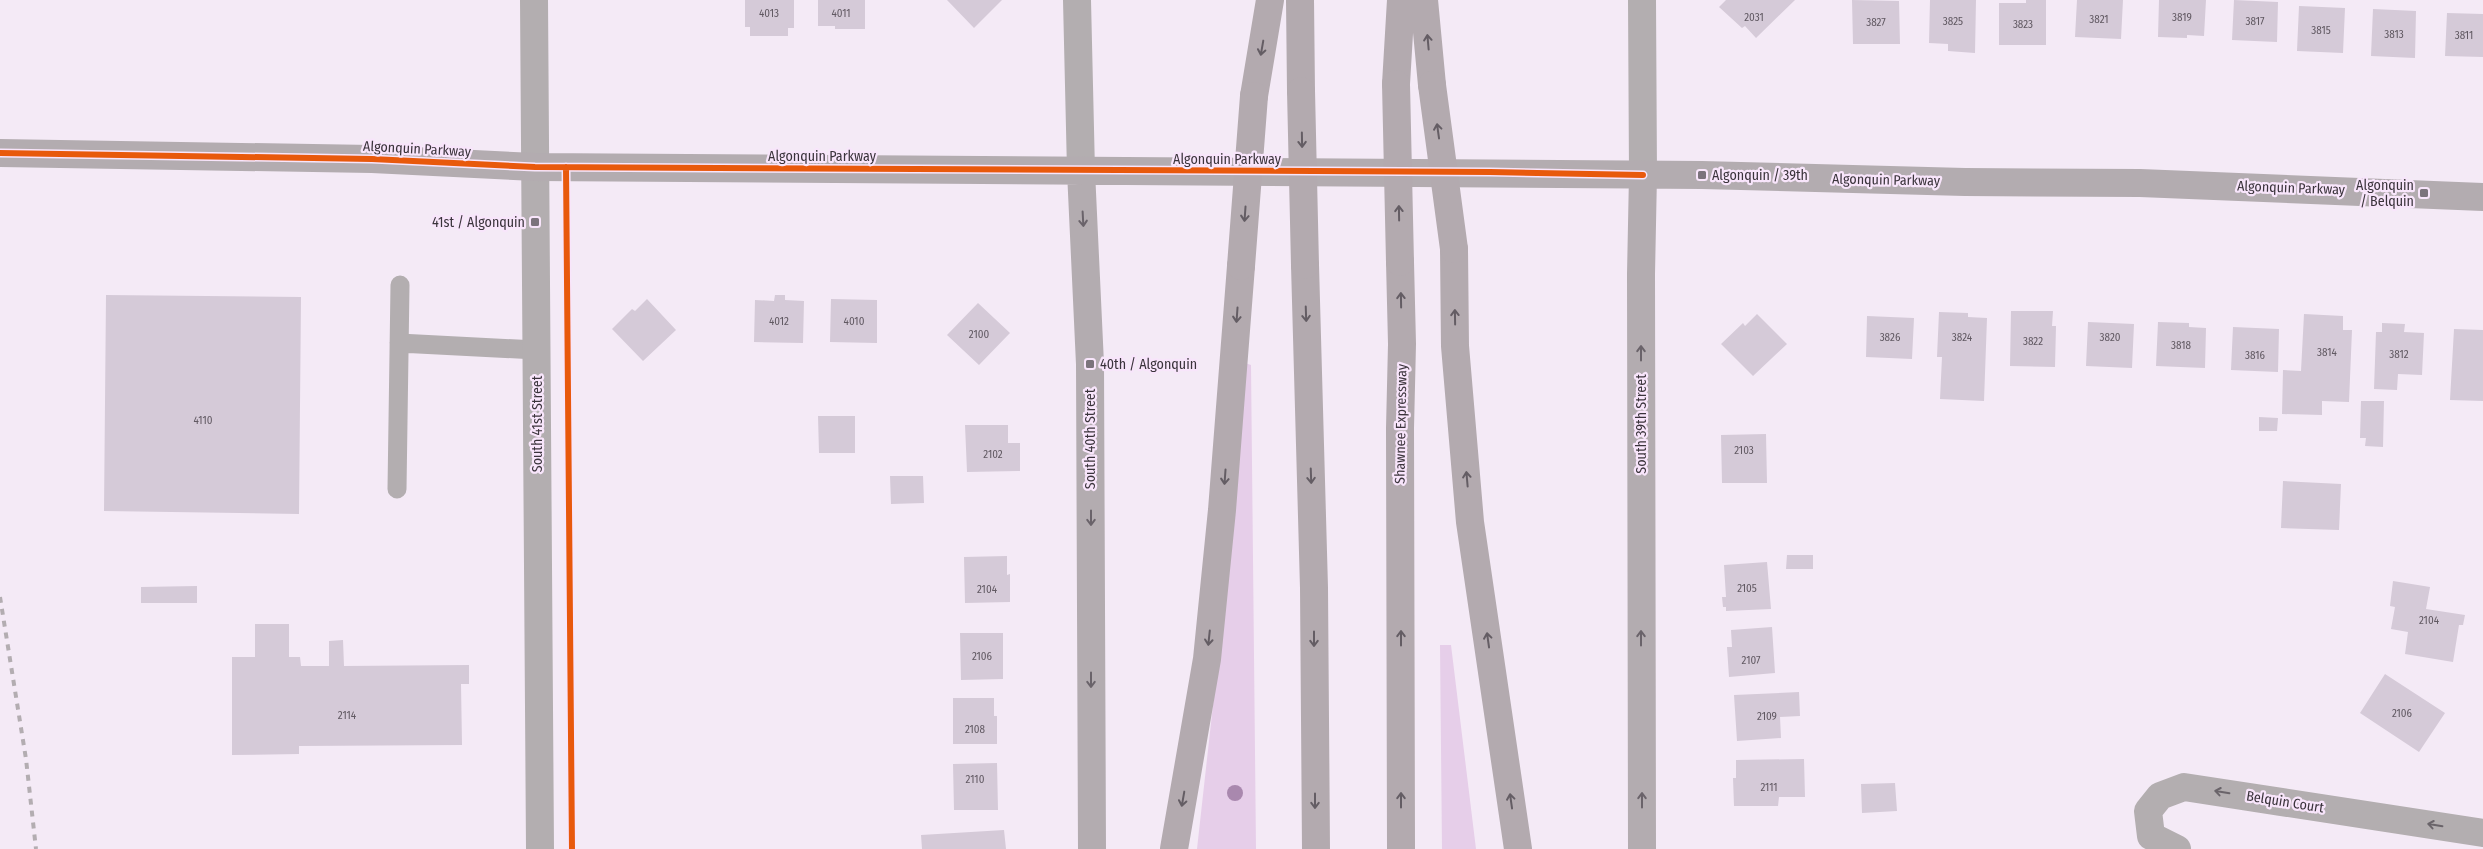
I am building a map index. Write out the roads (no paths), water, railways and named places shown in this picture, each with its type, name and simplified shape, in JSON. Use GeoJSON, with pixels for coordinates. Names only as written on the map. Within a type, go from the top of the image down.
{"type":"FeatureCollection","features":[{"type":"Feature","properties":{"kind":"highway"},"geometry":{"type":"LineString","coordinates":[[1174,849],[1207,659],[1222,510],[1254,96],[1270,0]]}},
{"type":"Feature","properties":{"kind":"highway"},"geometry":{"type":"LineString","coordinates":[[1300,0],[1314,588],[1316,849]]}},
{"type":"Feature","properties":{"kind":"highway","name":"Shawnee Expressway"},"geometry":{"type":"LineString","coordinates":[[1401,0],[1396,84],[1402,344],[1400,428],[1401,849]]}},
{"type":"Feature","properties":{"kind":"highway"},"geometry":{"type":"LineString","coordinates":[[1424,0],[1432,85],[1454,249],[1455,346],[1470,522],[1518,849]]}},
{"type":"Feature","properties":{"kind":"main road","name":"Algonquin Parkway"},"geometry":{"type":"LineString","coordinates":[[0,153],[372,159],[535,167],[1490,172],[2149,184],[2483,197]]}},
{"type":"Feature","properties":{"kind":"main road","name":"South 40th Street"},"geometry":{"type":"LineString","coordinates":[[1081,171],[1090,364],[1092,849]]}},
{"type":"Feature","properties":{"kind":"main road","name":"South 39th Street"},"geometry":{"type":"LineString","coordinates":[[1642,849],[1640,274],[1643,175]]}},
{"type":"Feature","properties":{"kind":"street","name":"South 41st Street"},"geometry":{"type":"LineString","coordinates":[[534,0],[540,849]]}},
{"type":"Feature","properties":{"kind":"street","name":"South 40th Street"},"geometry":{"type":"LineString","coordinates":[[1077,0],[1081,171]]}},
{"type":"Feature","properties":{"kind":"street","name":"South 39th Street"},"geometry":{"type":"LineString","coordinates":[[1642,0],[1643,175]]}},
{"type":"Feature","properties":{"kind":"street","name":"Belquin Court"},"geometry":{"type":"LineString","coordinates":[[2177,849],[2151,836],[2148,811],[2160,796],[2184,787],[2483,833]]}},
{"type":"Feature","properties":{"kind":"lane"},"geometry":{"type":"LineString","coordinates":[[397,489],[400,285]]}},
{"type":"Feature","properties":{"kind":"lane"},"geometry":{"type":"LineString","coordinates":[[399,343],[536,350]]}},
{"type":"Feature","properties":{"kind":"railway"},"geometry":{"type":"LineString","coordinates":[[0,597],[26,759],[36,849]]}},
{"type":"Feature","properties":{"kind":"place","name":"Algonquin / 39th"},"geometry":{"type":"Point","coordinates":[1702,175]}},
{"type":"Feature","properties":{"kind":"place","name":"Algonquin / Belquin"},"geometry":{"type":"Point","coordinates":[2424,193]}},
{"type":"Feature","properties":{"kind":"place","name":"41st / Algonquin"},"geometry":{"type":"Point","coordinates":[535,222]}},
{"type":"Feature","properties":{"kind":"place","name":"40th / Algonquin"},"geometry":{"type":"Point","coordinates":[1090,364]}}]}
